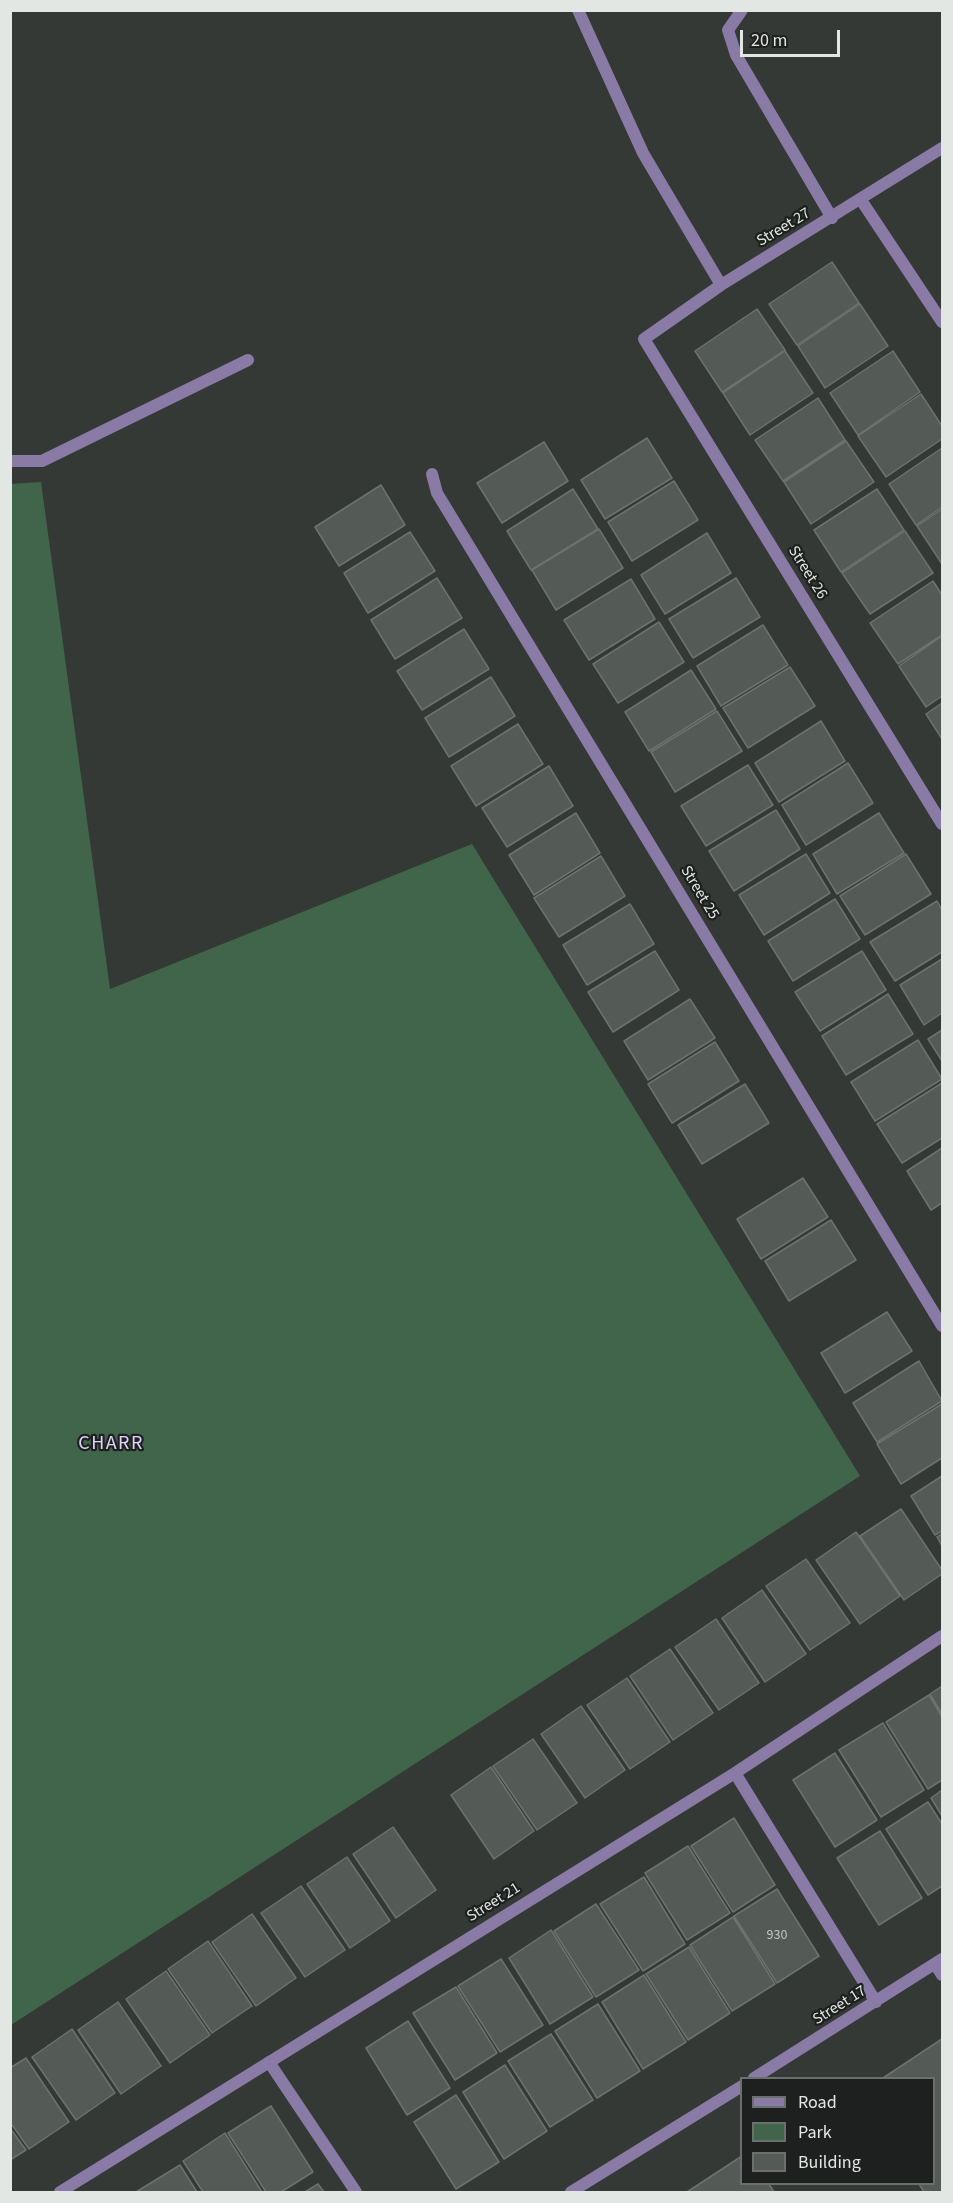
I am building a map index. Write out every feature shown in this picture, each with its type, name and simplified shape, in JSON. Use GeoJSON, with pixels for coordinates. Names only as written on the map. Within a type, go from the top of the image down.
{"type":"FeatureCollection","features":[{"type":"Feature","properties":{"kind":"street"},"geometry":{"type":"LineString","coordinates":[[578,10],[643,153],[721,285]]}},
{"type":"Feature","properties":{"kind":"street"},"geometry":{"type":"LineString","coordinates":[[742,10],[728,30],[736,55],[832,218]]}},
{"type":"Feature","properties":{"kind":"street","name":"Street 27"},"geometry":{"type":"LineString","coordinates":[[644,339],[721,285],[942,148]]}},
{"type":"Feature","properties":{"kind":"street"},"geometry":{"type":"LineString","coordinates":[[861,200],[942,322]]}},
{"type":"Feature","properties":{"kind":"street","name":"Street 26"},"geometry":{"type":"LineString","coordinates":[[644,339],[942,824]]}},
{"type":"Feature","properties":{"kind":"street"},"geometry":{"type":"LineString","coordinates":[[10,461],[42,461],[248,360]]}},
{"type":"Feature","properties":{"kind":"street","name":"Street 25"},"geometry":{"type":"LineString","coordinates":[[432,474],[437,493],[942,1326]]}},
{"type":"Feature","properties":{"kind":"street","name":"Street 21"},"geometry":{"type":"LineString","coordinates":[[60,2193],[735,1773],[942,1636]]}},
{"type":"Feature","properties":{"kind":"street"},"geometry":{"type":"LineString","coordinates":[[735,1773],[876,2002]]}},
{"type":"Feature","properties":{"kind":"street"},"geometry":{"type":"LineString","coordinates":[[939,1962],[942,1975]]}},
{"type":"Feature","properties":{"kind":"street","name":"Street 17"},"geometry":{"type":"LineString","coordinates":[[757,2077],[939,1962]]}},
{"type":"Feature","properties":{"kind":"street"},"geometry":{"type":"LineString","coordinates":[[269,2062],[356,2193]]}},
{"type":"Feature","properties":{"kind":"street"},"geometry":{"type":"LineString","coordinates":[[571,2193],[740,2087]]}},
{"type":"Feature","properties":{"kind":"green space"},"geometry":{"type":"Polygon","coordinates":[[[41,482],[110,989],[472,844],[860,1476],[11,2025],[10,484],[41,482]]]}},
{"type":"Feature","properties":{"kind":"building"},"geometry":{"type":"Polygon","coordinates":[[[832,262],[859,303],[797,345],[769,304],[832,262]]]}},
{"type":"Feature","properties":{"kind":"building"},"geometry":{"type":"Polygon","coordinates":[[[860,304],[888,346],[825,388],[798,346],[860,304]]]}},
{"type":"Feature","properties":{"kind":"building"},"geometry":{"type":"Polygon","coordinates":[[[757,309],[785,350],[722,392],[695,351],[757,309]]]}},
{"type":"Feature","properties":{"kind":"building"},"geometry":{"type":"Polygon","coordinates":[[[785,351],[813,393],[750,435],[723,393],[785,351]]]}},
{"type":"Feature","properties":{"kind":"building"},"geometry":{"type":"Polygon","coordinates":[[[893,351],[920,392],[858,435],[830,393],[893,351]]]}},
{"type":"Feature","properties":{"kind":"building"},"geometry":{"type":"Polygon","coordinates":[[[921,394],[942,426],[942,439],[886,477],[858,436],[921,394]]]}},
{"type":"Feature","properties":{"kind":"building"},"geometry":{"type":"Polygon","coordinates":[[[818,398],[845,440],[783,481],[755,440],[818,398]]]}},
{"type":"Feature","properties":{"kind":"building"},"geometry":{"type":"Polygon","coordinates":[[[647,438],[672,478],[605,519],[581,480],[647,438]]]}},
{"type":"Feature","properties":{"kind":"building"},"geometry":{"type":"Polygon","coordinates":[[[846,441],[874,482],[811,524],[784,482],[846,441]]]}},
{"type":"Feature","properties":{"kind":"building"},"geometry":{"type":"Polygon","coordinates":[[[544,442],[568,481],[502,523],[477,483],[544,442]]]}},
{"type":"Feature","properties":{"kind":"building"},"geometry":{"type":"Polygon","coordinates":[[[942,448],[942,507],[916,525],[889,484],[942,448]]]}},
{"type":"Feature","properties":{"kind":"building"},"geometry":{"type":"Polygon","coordinates":[[[674,481],[698,520],[632,561],[608,522],[674,481]]]}},
{"type":"Feature","properties":{"kind":"building"},"geometry":{"type":"Polygon","coordinates":[[[381,485],[405,525],[339,566],[315,527],[381,485]]]}},
{"type":"Feature","properties":{"kind":"building"},"geometry":{"type":"Polygon","coordinates":[[[573,489],[598,529],[531,570],[507,531],[573,489]]]}},
{"type":"Feature","properties":{"kind":"building"},"geometry":{"type":"Polygon","coordinates":[[[877,489],[904,530],[841,572],[814,530],[877,489]]]}},
{"type":"Feature","properties":{"kind":"building"},"geometry":{"type":"Polygon","coordinates":[[[942,509],[942,564],[917,526],[942,509]]]}},
{"type":"Feature","properties":{"kind":"building"},"geometry":{"type":"Polygon","coordinates":[[[599,529],[623,568],[556,610],[532,570],[599,529]]]}},
{"type":"Feature","properties":{"kind":"building"},"geometry":{"type":"Polygon","coordinates":[[[905,531],[933,573],[870,614],[842,573],[905,531]]]}},
{"type":"Feature","properties":{"kind":"building"},"geometry":{"type":"Polygon","coordinates":[[[410,532],[435,571],[368,613],[344,573],[410,532]]]}},
{"type":"Feature","properties":{"kind":"building"},"geometry":{"type":"Polygon","coordinates":[[[707,533],[731,573],[665,614],[641,575],[707,533]]]}},
{"type":"Feature","properties":{"kind":"building"},"geometry":{"type":"Polygon","coordinates":[[[437,578],[462,618],[395,659],[371,620],[437,578]]]}},
{"type":"Feature","properties":{"kind":"building"},"geometry":{"type":"Polygon","coordinates":[[[736,578],[760,617],[693,658],[669,619],[736,578]]]}},
{"type":"Feature","properties":{"kind":"building"},"geometry":{"type":"Polygon","coordinates":[[[631,579],[655,619],[589,660],[564,620],[631,579]]]}},
{"type":"Feature","properties":{"kind":"building"},"geometry":{"type":"Polygon","coordinates":[[[933,581],[942,595],[942,635],[898,664],[870,623],[933,581]]]}},
{"type":"Feature","properties":{"kind":"building"},"geometry":{"type":"Polygon","coordinates":[[[659,622],[684,662],[618,703],[593,664],[659,622]]]}},
{"type":"Feature","properties":{"kind":"building"},"geometry":{"type":"Polygon","coordinates":[[[763,625],[788,665],[721,706],[697,666],[763,625]]]}},
{"type":"Feature","properties":{"kind":"building"},"geometry":{"type":"Polygon","coordinates":[[[464,629],[489,669],[422,710],[397,671],[464,629]]]}},
{"type":"Feature","properties":{"kind":"building"},"geometry":{"type":"Polygon","coordinates":[[[942,636],[942,696],[926,707],[899,666],[942,636]]]}},
{"type":"Feature","properties":{"kind":"building"},"geometry":{"type":"Polygon","coordinates":[[[790,667],[815,706],[748,748],[723,708],[790,667]]]}},
{"type":"Feature","properties":{"kind":"building"},"geometry":{"type":"Polygon","coordinates":[[[691,670],[716,709],[649,751],[625,712],[691,670]]]}},
{"type":"Feature","properties":{"kind":"building"},"geometry":{"type":"Polygon","coordinates":[[[491,677],[515,716],[449,757],[425,718],[491,677]]]}},
{"type":"Feature","properties":{"kind":"building"},"geometry":{"type":"Polygon","coordinates":[[[942,703],[942,739],[926,714],[942,703]]]}},
{"type":"Feature","properties":{"kind":"building"},"geometry":{"type":"Polygon","coordinates":[[[717,711],[742,751],[675,792],[651,752],[717,711]]]}},
{"type":"Feature","properties":{"kind":"building"},"geometry":{"type":"Polygon","coordinates":[[[821,721],[845,761],[779,802],[755,763],[821,721]]]}},
{"type":"Feature","properties":{"kind":"building"},"geometry":{"type":"Polygon","coordinates":[[[518,724],[543,764],[476,806],[451,766],[518,724]]]}},
{"type":"Feature","properties":{"kind":"building"},"geometry":{"type":"Polygon","coordinates":[[[848,763],[873,803],[806,845],[782,805],[848,763]]]}},
{"type":"Feature","properties":{"kind":"building"},"geometry":{"type":"Polygon","coordinates":[[[748,765],[773,805],[706,846],[681,806],[748,765]]]}},
{"type":"Feature","properties":{"kind":"building"},"geometry":{"type":"Polygon","coordinates":[[[549,766],[573,806],[507,847],[482,808],[549,766]]]}},
{"type":"Feature","properties":{"kind":"building"},"geometry":{"type":"Polygon","coordinates":[[[776,810],[800,849],[734,891],[709,851],[776,810]]]}},
{"type":"Feature","properties":{"kind":"building"},"geometry":{"type":"Polygon","coordinates":[[[576,813],[600,853],[534,895],[509,855],[576,813]]]}},
{"type":"Feature","properties":{"kind":"building"},"geometry":{"type":"Polygon","coordinates":[[[879,813],[904,853],[837,894],[813,854],[879,813]]]}},
{"type":"Feature","properties":{"kind":"building"},"geometry":{"type":"Polygon","coordinates":[[[806,854],[830,893],[764,935],[739,895],[806,854]]]}},
{"type":"Feature","properties":{"kind":"building"},"geometry":{"type":"Polygon","coordinates":[[[906,854],[931,894],[865,935],[840,896],[906,854]]]}},
{"type":"Feature","properties":{"kind":"building"},"geometry":{"type":"Polygon","coordinates":[[[601,856],[625,896],[559,937],[534,898],[601,856]]]}},
{"type":"Feature","properties":{"kind":"building"},"geometry":{"type":"Polygon","coordinates":[[[835,899],[860,939],[793,981],[768,941],[835,899]]]}},
{"type":"Feature","properties":{"kind":"building"},"geometry":{"type":"Polygon","coordinates":[[[937,901],[942,910],[942,952],[895,981],[870,942],[937,901]]]}},
{"type":"Feature","properties":{"kind":"building"},"geometry":{"type":"Polygon","coordinates":[[[630,904],[654,944],[587,985],[563,945],[630,904]]]}},
{"type":"Feature","properties":{"kind":"building"},"geometry":{"type":"Polygon","coordinates":[[[655,951],[679,990],[613,1032],[588,992],[655,951]]]}},
{"type":"Feature","properties":{"kind":"building"},"geometry":{"type":"Polygon","coordinates":[[[862,951],[886,990],[820,1031],[795,992],[862,951]]]}},
{"type":"Feature","properties":{"kind":"building"},"geometry":{"type":"Polygon","coordinates":[[[942,959],[942,1013],[924,1025],[900,985],[942,959]]]}},
{"type":"Feature","properties":{"kind":"building"},"geometry":{"type":"Polygon","coordinates":[[[888,994],[913,1034],[846,1075],[822,1036],[888,994]]]}},
{"type":"Feature","properties":{"kind":"building"},"geometry":{"type":"Polygon","coordinates":[[[690,999],[715,1038],[648,1080],[624,1041],[690,999]]]}},
{"type":"Feature","properties":{"kind":"building"},"geometry":{"type":"Polygon","coordinates":[[[942,1030],[942,1061],[928,1039],[942,1030]]]}},
{"type":"Feature","properties":{"kind":"building"},"geometry":{"type":"Polygon","coordinates":[[[918,1040],[942,1079],[875,1121],[851,1082],[918,1040]]]}},
{"type":"Feature","properties":{"kind":"building"},"geometry":{"type":"Polygon","coordinates":[[[715,1042],[739,1081],[672,1123],[648,1084],[715,1042]]]}},
{"type":"Feature","properties":{"kind":"building"},"geometry":{"type":"Polygon","coordinates":[[[942,1083],[942,1138],[902,1163],[877,1124],[942,1083]]]}},
{"type":"Feature","properties":{"kind":"building"},"geometry":{"type":"Polygon","coordinates":[[[745,1084],[769,1123],[702,1164],[678,1125],[745,1084]]]}},
{"type":"Feature","properties":{"kind":"building"},"geometry":{"type":"Polygon","coordinates":[[[942,1148],[942,1203],[931,1210],[907,1171],[942,1148]]]}},
{"type":"Feature","properties":{"kind":"building"},"geometry":{"type":"Polygon","coordinates":[[[803,1178],[828,1217],[761,1259],[737,1219],[803,1178]]]}},
{"type":"Feature","properties":{"kind":"building"},"geometry":{"type":"Polygon","coordinates":[[[831,1220],[856,1260],[789,1301],[765,1261],[831,1220]]]}},
{"type":"Feature","properties":{"kind":"building"},"geometry":{"type":"Polygon","coordinates":[[[887,1312],[912,1351],[845,1393],[821,1353],[887,1312]]]}},
{"type":"Feature","properties":{"kind":"building"},"geometry":{"type":"Polygon","coordinates":[[[919,1361],[942,1401],[877,1442],[853,1403],[919,1361]]]}},
{"type":"Feature","properties":{"kind":"building"},"geometry":{"type":"Polygon","coordinates":[[[942,1404],[942,1458],[901,1484],[877,1444],[942,1404]]]}},
{"type":"Feature","properties":{"kind":"building"},"geometry":{"type":"Polygon","coordinates":[[[942,1476],[942,1531],[935,1535],[911,1496],[942,1476]]]}},
{"type":"Feature","properties":{"kind":"building"},"geometry":{"type":"Polygon","coordinates":[[[901,1509],[942,1570],[942,1574],[904,1600],[860,1536],[901,1509]]]}},
{"type":"Feature","properties":{"kind":"building"},"geometry":{"type":"Polygon","coordinates":[[[856,1532],[900,1596],[860,1624],[816,1560],[856,1532]]]}},
{"type":"Feature","properties":{"kind":"building"},"geometry":{"type":"Polygon","coordinates":[[[942,1534],[942,1546],[937,1537],[942,1534]]]}},
{"type":"Feature","properties":{"kind":"building"},"geometry":{"type":"Polygon","coordinates":[[[806,1559],[850,1623],[810,1650],[766,1586],[806,1559]]]}},
{"type":"Feature","properties":{"kind":"building"},"geometry":{"type":"Polygon","coordinates":[[[762,1590],[806,1654],[765,1682],[722,1618],[762,1590]]]}},
{"type":"Feature","properties":{"kind":"building"},"geometry":{"type":"Polygon","coordinates":[[[716,1619],[759,1683],[719,1710],[675,1647],[716,1619]]]}},
{"type":"Feature","properties":{"kind":"building"},"geometry":{"type":"Polygon","coordinates":[[[670,1649],[713,1713],[673,1740],[630,1676],[670,1649]]]}},
{"type":"Feature","properties":{"kind":"building"},"geometry":{"type":"Polygon","coordinates":[[[627,1678],[670,1742],[630,1769],[587,1705],[627,1678]]]}},
{"type":"Feature","properties":{"kind":"building"},"geometry":{"type":"Polygon","coordinates":[[[942,1686],[942,1714],[930,1694],[942,1686]]]}},
{"type":"Feature","properties":{"kind":"building"},"geometry":{"type":"Polygon","coordinates":[[[929,1695],[942,1717],[942,1780],[928,1789],[886,1722],[929,1695]]]}},
{"type":"Feature","properties":{"kind":"building"},"geometry":{"type":"Polygon","coordinates":[[[581,1706],[625,1770],[585,1798],[541,1734],[581,1706]]]}},
{"type":"Feature","properties":{"kind":"building"},"geometry":{"type":"Polygon","coordinates":[[[883,1723],[924,1790],[881,1817],[839,1750],[883,1723]]]}},
{"type":"Feature","properties":{"kind":"building"},"geometry":{"type":"Polygon","coordinates":[[[533,1739],[577,1803],[537,1830],[493,1766],[533,1739]]]}},
{"type":"Feature","properties":{"kind":"building"},"geometry":{"type":"Polygon","coordinates":[[[835,1753],[877,1820],[835,1847],[793,1780],[835,1753]]]}},
{"type":"Feature","properties":{"kind":"building"},"geometry":{"type":"Polygon","coordinates":[[[491,1767],[534,1831],[494,1859],[451,1795],[491,1767]]]}},
{"type":"Feature","properties":{"kind":"building"},"geometry":{"type":"Polygon","coordinates":[[[942,1790],[942,1816],[931,1798],[942,1790]]]}},
{"type":"Feature","properties":{"kind":"building"},"geometry":{"type":"Polygon","coordinates":[[[928,1802],[942,1824],[942,1886],[928,1895],[886,1829],[928,1802]]]}},
{"type":"Feature","properties":{"kind":"building"},"geometry":{"type":"Polygon","coordinates":[[[734,1818],[775,1885],[733,1912],[691,1846],[734,1818]]]}},
{"type":"Feature","properties":{"kind":"building"},"geometry":{"type":"Polygon","coordinates":[[[393,1827],[436,1890],[396,1918],[353,1854],[393,1827]]]}},
{"type":"Feature","properties":{"kind":"building"},"geometry":{"type":"Polygon","coordinates":[[[880,1831],[922,1898],[879,1925],[837,1858],[880,1831]]]}},
{"type":"Feature","properties":{"kind":"building"},"geometry":{"type":"Polygon","coordinates":[[[688,1846],[730,1913],[687,1940],[645,1873],[688,1846]]]}},
{"type":"Feature","properties":{"kind":"building"},"geometry":{"type":"Polygon","coordinates":[[[347,1857],[390,1921],[350,1948],[307,1884],[347,1857]]]}},
{"type":"Feature","properties":{"kind":"building"},"geometry":{"type":"Polygon","coordinates":[[[644,1877],[685,1944],[643,1971],[600,1904],[644,1877]]]}},
{"type":"Feature","properties":{"kind":"building"},"geometry":{"type":"Polygon","coordinates":[[[301,1886],[345,1950],[305,1977],[261,1913],[301,1886]]]}},
{"type":"Feature","properties":{"kind":"building"},"geometry":{"type":"Polygon","coordinates":[[[777,1889],[819,1956],[777,1983],[734,1916],[777,1889]]]}},
{"type":"Feature","properties":{"kind":"building"},"geometry":{"type":"Polygon","coordinates":[[[596,1904],[639,1970],[596,1997],[554,1931],[596,1904]]]}},
{"type":"Feature","properties":{"kind":"building"},"geometry":{"type":"Polygon","coordinates":[[[252,1914],[296,1978],[256,2006],[212,1942],[252,1914]]]}},
{"type":"Feature","properties":{"kind":"building"},"geometry":{"type":"Polygon","coordinates":[[[733,1917],[775,1984],[732,2011],[690,1945],[733,1917]]]}},
{"type":"Feature","properties":{"kind":"building"},"geometry":{"type":"Polygon","coordinates":[[[551,1930],[593,1997],[550,2024],[509,1958],[551,1930]]]}},
{"type":"Feature","properties":{"kind":"building"},"geometry":{"type":"Polygon","coordinates":[[[208,1941],[252,2006],[212,2033],[168,1969],[208,1941]]]}},
{"type":"Feature","properties":{"kind":"building"},"geometry":{"type":"Polygon","coordinates":[[[689,1947],[730,2013],[688,2040],[646,1974],[689,1947]]]}},
{"type":"Feature","properties":{"kind":"building"},"geometry":{"type":"Polygon","coordinates":[[[501,1959],[543,2025],[500,2052],[458,1986],[501,1959]]]}},
{"type":"Feature","properties":{"kind":"building"},"geometry":{"type":"Polygon","coordinates":[[[166,1971],[210,2035],[170,2063],[126,1999],[166,1971]]]}},
{"type":"Feature","properties":{"kind":"building"},"geometry":{"type":"Polygon","coordinates":[[[644,1975],[686,2042],[643,2069],[602,2002],[644,1975]]]}},
{"type":"Feature","properties":{"kind":"building"},"geometry":{"type":"Polygon","coordinates":[[[456,1987],[497,2053],[455,2080],[413,2013],[456,1987]]]}},
{"type":"Feature","properties":{"kind":"building"},"geometry":{"type":"Polygon","coordinates":[[[118,2002],[161,2066],[121,2094],[78,2030],[118,2002]]]}},
{"type":"Feature","properties":{"kind":"building"},"geometry":{"type":"Polygon","coordinates":[[[598,2004],[640,2071],[597,2098],[555,2031],[598,2004]]]}},
{"type":"Feature","properties":{"kind":"building"},"geometry":{"type":"Polygon","coordinates":[[[408,2021],[450,2088],[407,2115],[366,2048],[408,2021]]]}},
{"type":"Feature","properties":{"kind":"building"},"geometry":{"type":"Polygon","coordinates":[[[72,2029],[115,2093],[76,2120],[32,2057],[72,2029]]]}},
{"type":"Feature","properties":{"kind":"building"},"geometry":{"type":"Polygon","coordinates":[[[551,2034],[593,2100],[550,2127],[508,2061],[551,2034]]]}},
{"type":"Feature","properties":{"kind":"building"},"geometry":{"type":"Polygon","coordinates":[[[942,2039],[942,2192],[924,2192],[920,2185],[935,2185],[935,2077],[885,2077],[942,2039]]]}},
{"type":"Feature","properties":{"kind":"building"},"geometry":{"type":"Polygon","coordinates":[[[26,2058],[69,2122],[29,2149],[10,2122],[10,2068],[26,2058]]]}},
{"type":"Feature","properties":{"kind":"building"},"geometry":{"type":"Polygon","coordinates":[[[505,2065],[547,2131],[504,2159],[463,2092],[505,2065]]]}},
{"type":"Feature","properties":{"kind":"building"},"geometry":{"type":"Polygon","coordinates":[[[456,2095],[499,2162],[456,2189],[414,2122],[456,2095]]]}},
{"type":"Feature","properties":{"kind":"building"},"geometry":{"type":"Polygon","coordinates":[[[271,2106],[313,2172],[281,2192],[266,2192],[228,2133],[271,2106]]]}},
{"type":"Feature","properties":{"kind":"building"},"geometry":{"type":"Polygon","coordinates":[[[10,2128],[26,2150],[10,2160],[10,2128]]]}},
{"type":"Feature","properties":{"kind":"building"},"geometry":{"type":"Polygon","coordinates":[[[225,2133],[262,2192],[203,2192],[183,2161],[225,2133]]]}},
{"type":"Feature","properties":{"kind":"building"},"geometry":{"type":"Polygon","coordinates":[[[740,2157],[740,2185],[770,2185],[774,2192],[687,2192],[740,2157]]]}},
{"type":"Feature","properties":{"kind":"building"},"geometry":{"type":"Polygon","coordinates":[[[180,2165],[197,2192],[136,2192],[180,2165]]]}},
{"type":"Feature","properties":{"kind":"building"},"geometry":{"type":"Polygon","coordinates":[[[318,2184],[324,2192],[305,2192],[318,2184]]]}},
{"type":"Feature","properties":{"kind":"district","name":"CHARR"},"geometry":{"type":"Point","coordinates":[111,1445]}}]}
